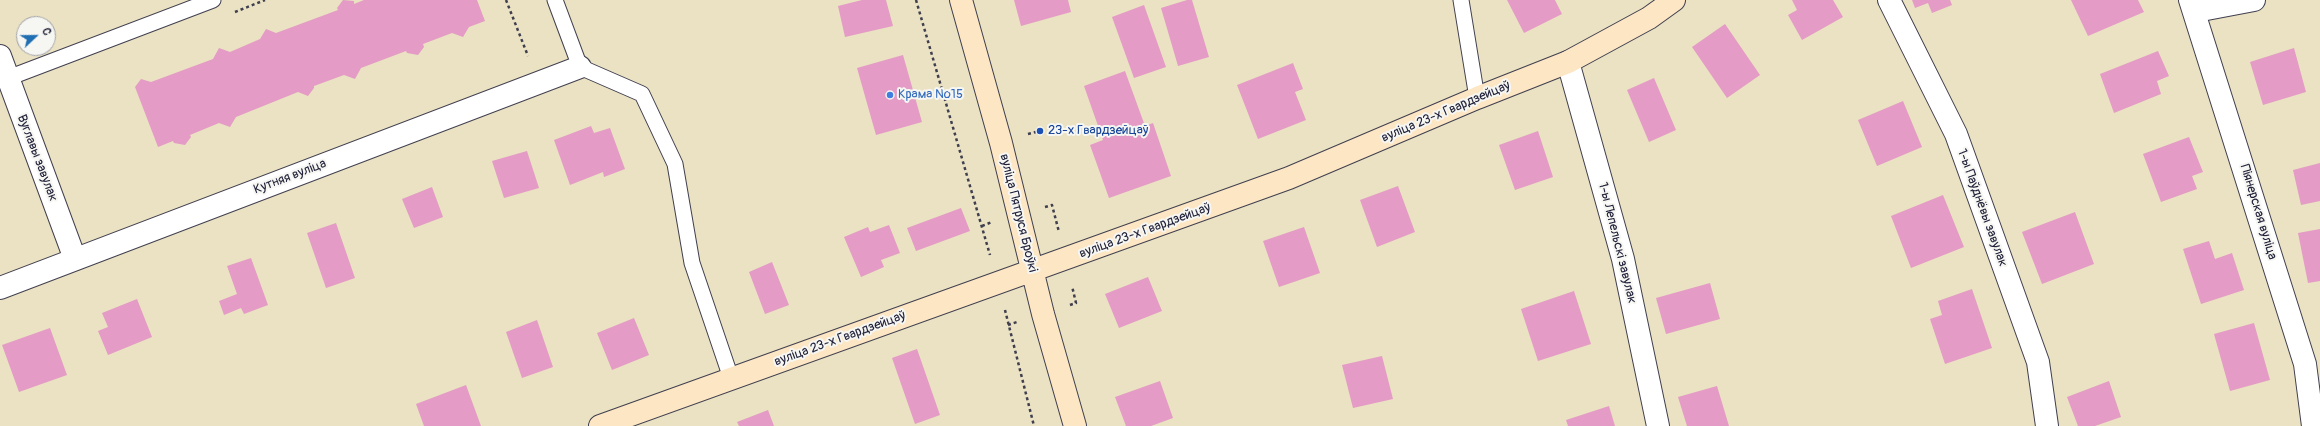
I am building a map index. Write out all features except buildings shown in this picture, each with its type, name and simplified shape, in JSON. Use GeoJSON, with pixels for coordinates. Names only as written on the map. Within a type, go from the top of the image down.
{"type":"FeatureCollection","features":[{"type":"Feature","properties":{"kind":"street","name":"вуліца Пятруся Броўкі"},"geometry":{"type":"LineString","coordinates":[[961,0],[1001,143],[1075,426]]}},
{"type":"Feature","properties":{"kind":"street","name":"вуліца 23-х Гвардзейцаў"},"geometry":{"type":"LineString","coordinates":[[600,426],[1289,178],[1477,98],[1568,62],[1649,18],[1674,0]]}},
{"type":"Feature","properties":{"kind":"street","name":"1-ы Паўднёвы завулак"},"geometry":{"type":"LineString","coordinates":[[1889,0],[1956,134],[2038,362],[2047,426]]}},
{"type":"Feature","properties":{"kind":"street"},"geometry":{"type":"LineString","coordinates":[[2193,6],[2254,0]]}},
{"type":"Feature","properties":{"kind":"street","name":"Піянерская вуліца"},"geometry":{"type":"LineString","coordinates":[[2193,6],[2305,364],[2312,426]]}},
{"type":"Feature","properties":{"kind":"street","name":"Вуглавы завулак"},"geometry":{"type":"LineString","coordinates":[[0,56],[75,259]]}},
{"type":"Feature","properties":{"kind":"street","name":"1-ы Лепельскі завулак"},"geometry":{"type":"LineString","coordinates":[[1568,62],[1623,259],[1658,426]]}},
{"type":"Feature","properties":{"kind":"street","name":"Кутняя вуліца"},"geometry":{"type":"LineString","coordinates":[[0,288],[580,67]]}},
{"type":"Feature","properties":{"kind":"lane"},"geometry":{"type":"LineString","coordinates":[[8,78],[211,0]]}},
{"type":"Feature","properties":{"kind":"lane"},"geometry":{"type":"LineString","coordinates":[[555,0],[580,67],[642,94],[675,164],[692,263],[731,378]]}},
{"type":"Feature","properties":{"kind":"lane"},"geometry":{"type":"LineString","coordinates":[[1461,0],[1477,98]]}},
{"type":"Feature","properties":{"kind":"path"},"geometry":{"type":"LineString","coordinates":[[506,0],[538,82]]}},
{"type":"Feature","properties":{"kind":"path"},"geometry":{"type":"LineString","coordinates":[[916,0],[998,283],[1034,426]]}},
{"type":"Feature","properties":{"kind":"place","name":"Крама №15"},"geometry":{"type":"Point","coordinates":[890,95]}},
{"type":"Feature","properties":{"kind":"place","name":"23-х Гвардзейцаў"},"geometry":{"type":"Point","coordinates":[1040,131]}}]}
